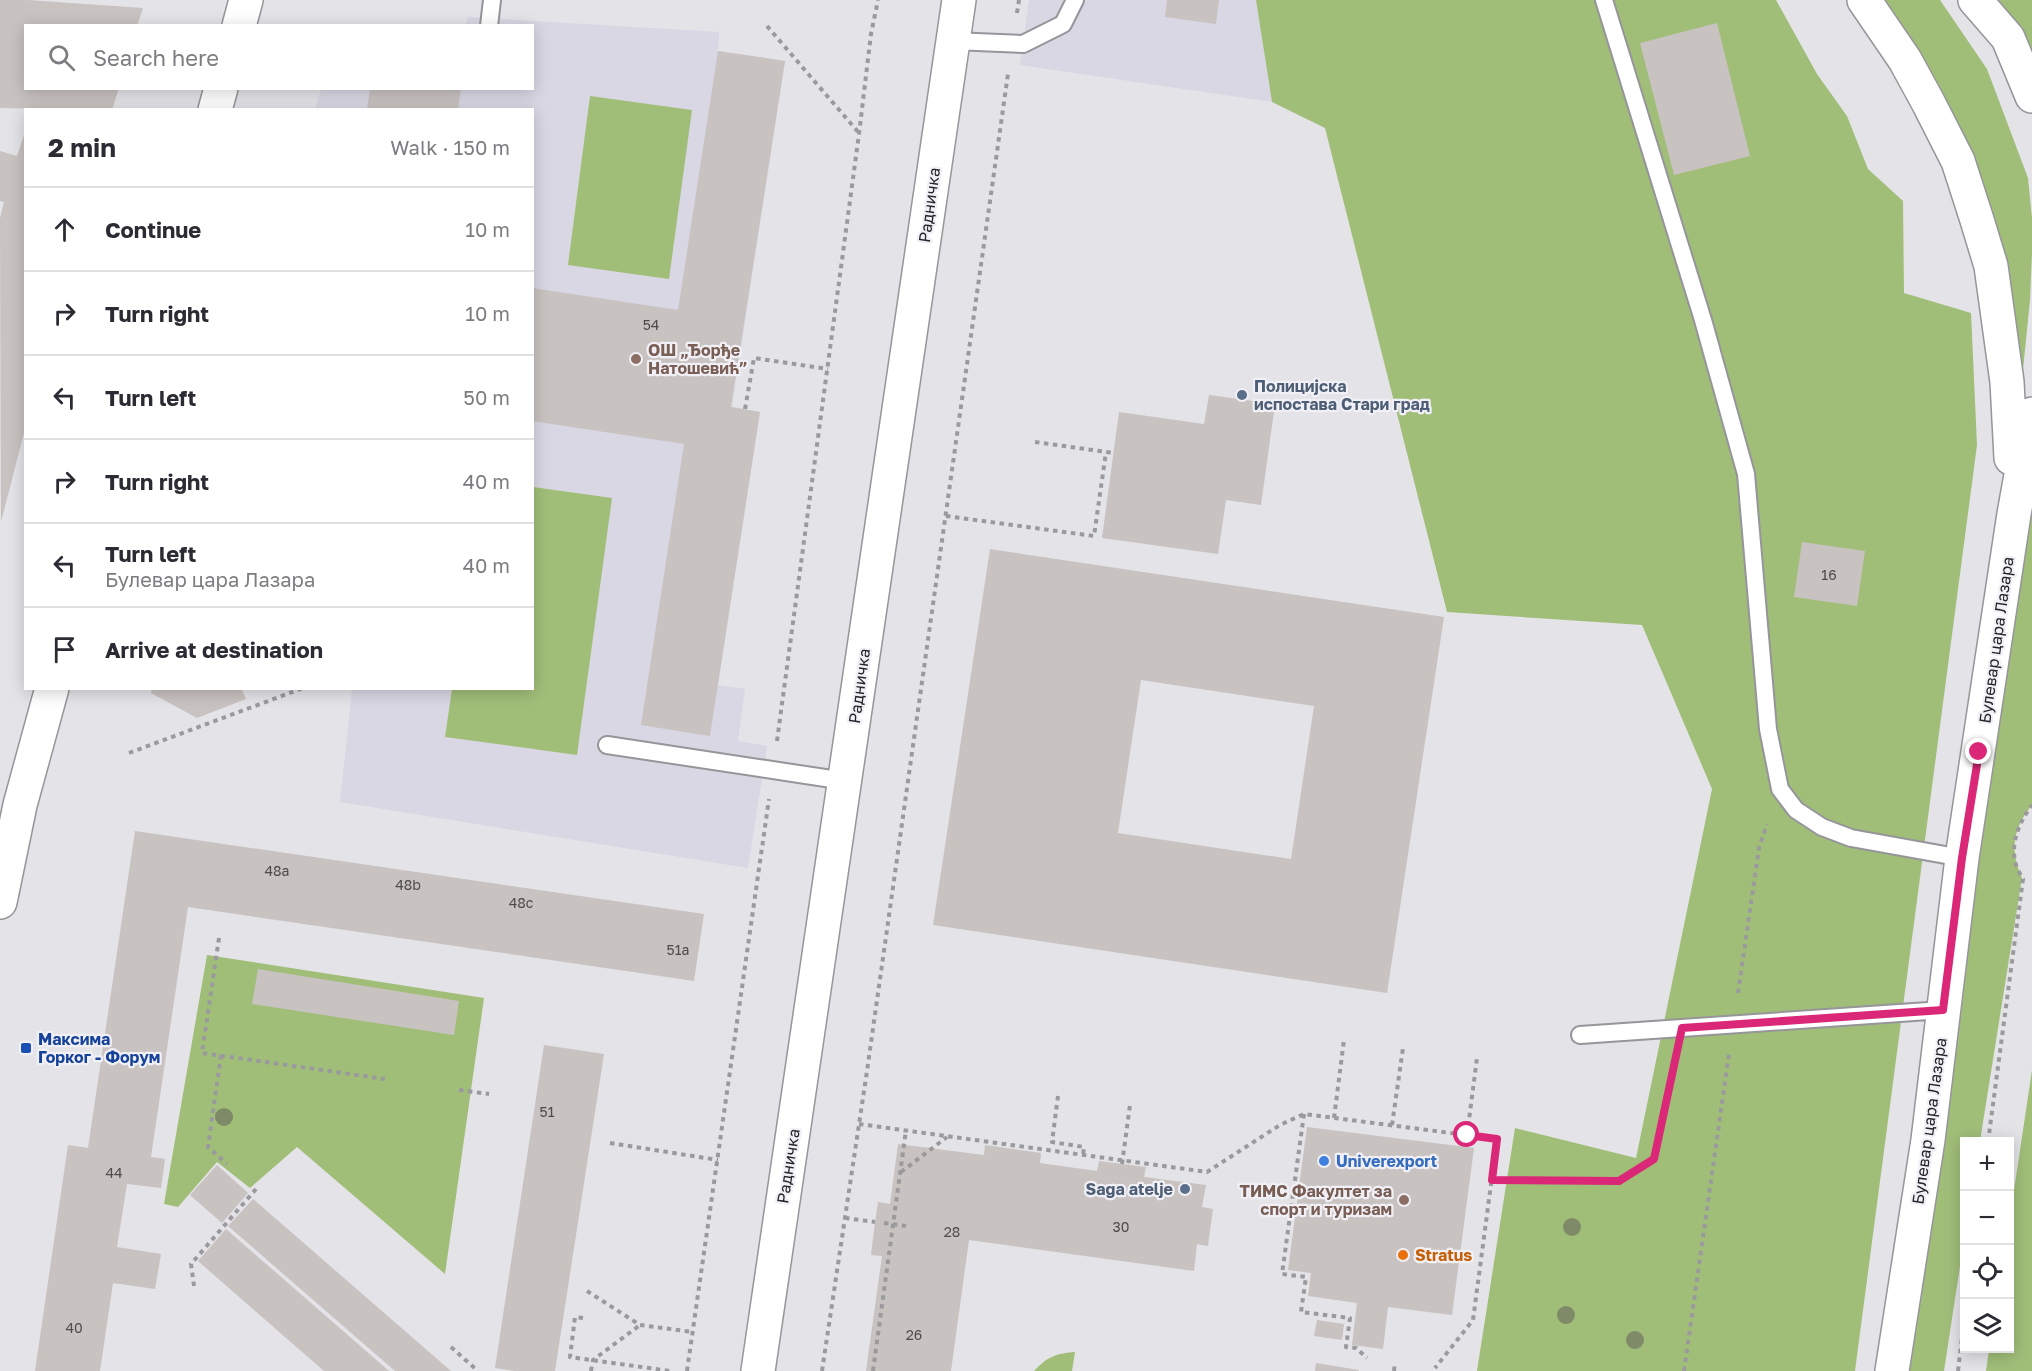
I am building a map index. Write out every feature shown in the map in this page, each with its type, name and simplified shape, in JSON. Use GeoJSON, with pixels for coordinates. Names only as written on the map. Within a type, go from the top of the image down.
{"type":"FeatureCollection","features":[{"type":"Feature","properties":{"kind":"street"},"geometry":{"type":"LineString","coordinates":[[240,24],[246,0]]}},
{"type":"Feature","properties":{"kind":"street","name":"Радничка"},"geometry":{"type":"LineString","coordinates":[[758,1371],[959,0]]}},
{"type":"Feature","properties":{"kind":"street"},"geometry":{"type":"LineString","coordinates":[[1975,0],[2008,38],[2032,96]]}},
{"type":"Feature","properties":{"kind":"street","name":"Булевар цара Лазара"},"geometry":{"type":"LineString","coordinates":[[1872,11],[1905,60],[1958,161],[1991,266],[2007,382],[2014,514]]}},
{"type":"Feature","properties":{"kind":"street"},"geometry":{"type":"LineString","coordinates":[[216,108],[220,90]]}},
{"type":"Feature","properties":{"kind":"street","name":"Булевар цара Лазара"},"geometry":{"type":"LineString","coordinates":[[1892,1371],[1928,1140],[1962,858],[2014,514],[2032,414]]}},
{"type":"Feature","properties":{"kind":"street"},"geometry":{"type":"LineString","coordinates":[[0,902],[20,805],[51,690]]}},
{"type":"Feature","properties":{"kind":"lane"},"geometry":{"type":"LineString","coordinates":[[489,24],[492,0]]}},
{"type":"Feature","properties":{"kind":"lane"},"geometry":{"type":"LineString","coordinates":[[953,41],[1023,44],[1063,24],[1076,0]]}},
{"type":"Feature","properties":{"kind":"lane"},"geometry":{"type":"LineString","coordinates":[[1604,0],[1703,320],[1746,474],[1768,729],[1780,789],[1796,810],[1832,831],[1851,838],[1962,858]]}},
{"type":"Feature","properties":{"kind":"lane"},"geometry":{"type":"LineString","coordinates":[[607,745],[845,781]]}},
{"type":"Feature","properties":{"kind":"lane"},"geometry":{"type":"LineString","coordinates":[[1580,1035],[1943,1010]]}},
{"type":"Feature","properties":{"kind":"path"},"geometry":{"type":"LineString","coordinates":[[687,1371],[773,770],[860,134],[871,34],[878,0]]}},
{"type":"Feature","properties":{"kind":"path"},"geometry":{"type":"LineString","coordinates":[[822,1371],[1019,0]]}},
{"type":"Feature","properties":{"kind":"path"},"geometry":{"type":"LineString","coordinates":[[767,26],[860,134]]}},
{"type":"Feature","properties":{"kind":"path"},"geometry":{"type":"LineString","coordinates":[[745,410],[754,358],[828,369]]}},
{"type":"Feature","properties":{"kind":"path"},"geometry":{"type":"LineString","coordinates":[[1035,442],[1114,453]]}},
{"type":"Feature","properties":{"kind":"path"},"geometry":{"type":"LineString","coordinates":[[946,516],[1094,537],[1106,452]]}},
{"type":"Feature","properties":{"kind":"path"},"geometry":{"type":"LineString","coordinates":[[129,753],[298,690]]}},
{"type":"Feature","properties":{"kind":"path"},"geometry":{"type":"LineString","coordinates":[[1684,1371],[1759,848],[1780,789]]}},
{"type":"Feature","properties":{"kind":"path"},"geometry":{"type":"LineString","coordinates":[[1989,1137],[2023,879],[2015,861],[2015,836],[2024,816],[2032,806]]}},
{"type":"Feature","properties":{"kind":"path"},"geometry":{"type":"LineString","coordinates":[[219,938],[202,1053],[385,1079]]}},
{"type":"Feature","properties":{"kind":"path"},"geometry":{"type":"LineString","coordinates":[[1492,1180],[1619,1181],[1654,1159],[1682,1028]]}},
{"type":"Feature","properties":{"kind":"path"},"geometry":{"type":"LineString","coordinates":[[1334,1118],[1344,1040]]}},
{"type":"Feature","properties":{"kind":"path"},"geometry":{"type":"LineString","coordinates":[[1392,1125],[1403,1048]]}},
{"type":"Feature","properties":{"kind":"path"},"geometry":{"type":"LineString","coordinates":[[222,1055],[208,1147],[227,1164]]}},
{"type":"Feature","properties":{"kind":"path"},"geometry":{"type":"LineString","coordinates":[[1467,1135],[1477,1058]]}},
{"type":"Feature","properties":{"kind":"path"},"geometry":{"type":"LineString","coordinates":[[459,1090],[489,1094]]}},
{"type":"Feature","properties":{"kind":"path"},"geometry":{"type":"LineString","coordinates":[[1058,1096],[1052,1142],[1084,1147],[1083,1155]]}},
{"type":"Feature","properties":{"kind":"path"},"geometry":{"type":"LineString","coordinates":[[1123,1162],[1130,1105]]}},
{"type":"Feature","properties":{"kind":"path"},"geometry":{"type":"LineString","coordinates":[[859,1124],[1207,1172],[1280,1125],[1304,1114],[1497,1139],[1473,1320],[1435,1368]]}},
{"type":"Feature","properties":{"kind":"path"},"geometry":{"type":"LineString","coordinates":[[1304,1114],[1282,1274],[1306,1277],[1301,1312],[1350,1318],[1346,1347],[1356,1348],[1368,1359]]}},
{"type":"Feature","properties":{"kind":"path"},"geometry":{"type":"LineString","coordinates":[[873,1371],[906,1130]]}},
{"type":"Feature","properties":{"kind":"path"},"geometry":{"type":"LineString","coordinates":[[900,1172],[948,1136]]}},
{"type":"Feature","properties":{"kind":"path"},"geometry":{"type":"LineString","coordinates":[[610,1143],[718,1160]]}},
{"type":"Feature","properties":{"kind":"path"},"geometry":{"type":"LineString","coordinates":[[194,1286],[191,1264],[256,1189]]}},
{"type":"Feature","properties":{"kind":"path"},"geometry":{"type":"LineString","coordinates":[[845,1218],[875,1222]]}},
{"type":"Feature","properties":{"kind":"path"},"geometry":{"type":"LineString","coordinates":[[884,1223],[906,1226]]}},
{"type":"Feature","properties":{"kind":"path"},"geometry":{"type":"LineString","coordinates":[[587,1291],[640,1325],[693,1332]]}},
{"type":"Feature","properties":{"kind":"path"},"geometry":{"type":"LineString","coordinates":[[583,1318],[575,1317],[570,1357],[670,1371]]}},
{"type":"Feature","properties":{"kind":"path"},"geometry":{"type":"LineString","coordinates":[[591,1371],[593,1360],[640,1325]]}},
{"type":"Feature","properties":{"kind":"path"},"geometry":{"type":"LineString","coordinates":[[450,1347],[478,1371]]}},
{"type":"Feature","properties":{"kind":"path"},"geometry":{"type":"LineString","coordinates":[[1958,1371],[1961,1353]]}},
{"type":"Feature","properties":{"kind":"path"},"geometry":{"type":"LineString","coordinates":[[1394,1371],[1395,1363]]}},
{"type":"Feature","properties":{"kind":"shaded area"},"geometry":{"type":"Polygon","coordinates":[[[1029,0],[1256,0],[1272,102],[1020,65],[1029,0]]]}},
{"type":"Feature","properties":{"kind":"shaded area"},"geometry":{"type":"Polygon","coordinates":[[[468,17],[719,32],[718,51],[785,61],[732,407],[760,412],[718,685],[745,689],[738,741],[767,746],[748,868],[340,802],[352,690],[534,690],[534,108],[316,108],[321,90],[534,90],[534,24],[465,24],[468,17]]]}},
{"type":"Feature","properties":{"kind":"green space"},"geometry":{"type":"Polygon","coordinates":[[[1256,0],[1776,0],[1817,74],[1847,116],[1868,169],[1903,201],[1904,293],[1971,313],[1977,445],[1855,1371],[1477,1371],[1515,1128],[1636,1158],[1712,789],[1642,625],[1447,612],[1325,128],[1272,102],[1256,0]]]}},
{"type":"Feature","properties":{"kind":"green space"},"geometry":{"type":"Polygon","coordinates":[[[1882,0],[1940,0],[1987,69],[2028,178],[2032,218],[2032,253],[2021,390],[2015,357],[1882,0]]]}},
{"type":"Feature","properties":{"kind":"green space"},"geometry":{"type":"Polygon","coordinates":[[[1968,0],[2032,0],[2032,90],[1968,0]]]}},
{"type":"Feature","properties":{"kind":"green space"},"geometry":{"type":"Polygon","coordinates":[[[590,96],[692,110],[669,279],[568,265],[590,96]]]}},
{"type":"Feature","properties":{"kind":"green space"},"geometry":{"type":"Polygon","coordinates":[[[2032,414],[2032,805],[2020,823],[2015,840],[2016,858],[2022,878],[1981,1137],[1960,1137],[1960,1266],[1944,1371],[1895,1371],[2032,414]]]}},
{"type":"Feature","properties":{"kind":"green space"},"geometry":{"type":"Polygon","coordinates":[[[534,487],[612,498],[577,755],[445,737],[452,690],[534,690],[534,487]]]}},
{"type":"Feature","properties":{"kind":"green space"},"geometry":{"type":"Polygon","coordinates":[[[207,955],[484,998],[445,1274],[297,1147],[250,1188],[217,1162],[178,1207],[164,1204],[207,955]]]}},
{"type":"Feature","properties":{"kind":"green space"},"geometry":{"type":"Polygon","coordinates":[[[2032,1070],[2032,1371],[1986,1371],[1988,1353],[2014,1353],[2014,1190],[2032,1070]]]}},
{"type":"Feature","properties":{"kind":"green space"},"geometry":{"type":"Polygon","coordinates":[[[1075,1352],[1072,1371],[1034,1371],[1043,1362],[1053,1357],[1075,1352]]]}},
{"type":"Feature","properties":{"kind":"building"},"geometry":{"type":"Polygon","coordinates":[[[0,0],[143,8],[138,24],[24,24],[24,90],[118,90],[113,108],[0,108],[0,0]]]}},
{"type":"Feature","properties":{"kind":"building"},"geometry":{"type":"Polygon","coordinates":[[[1167,0],[1219,0],[1216,24],[1165,17],[1167,0]]]}},
{"type":"Feature","properties":{"kind":"building"},"geometry":{"type":"Polygon","coordinates":[[[1717,23],[1750,156],[1674,175],[1640,43],[1717,23]]]}},
{"type":"Feature","properties":{"kind":"building","name":"ОШ „Ђорђе Натошевић”"},"geometry":{"type":"Polygon","coordinates":[[[718,51],[785,61],[731,407],[760,412],[710,736],[641,725],[684,444],[534,421],[534,288],[678,310],[718,51]]]}},
{"type":"Feature","properties":{"kind":"building"},"geometry":{"type":"Polygon","coordinates":[[[370,90],[461,90],[458,108],[367,108],[370,90]]]}},
{"type":"Feature","properties":{"kind":"building"},"geometry":{"type":"Polygon","coordinates":[[[24,135],[24,433],[1,522],[0,218],[4,202],[0,201],[0,151],[17,156],[24,135]]]}},
{"type":"Feature","properties":{"kind":"building"},"geometry":{"type":"Polygon","coordinates":[[[1209,395],[1275,404],[1261,505],[1226,500],[1218,554],[1102,538],[1119,412],[1204,424],[1209,395]]]}},
{"type":"Feature","properties":{"kind":"building"},"geometry":{"type":"Polygon","coordinates":[[[1802,542],[1865,551],[1857,606],[1794,597],[1802,542]]]}},
{"type":"Feature","properties":{"kind":"building"},"geometry":{"type":"Polygon","coordinates":[[[990,549],[1444,617],[1387,993],[933,925],[990,549]],[[1141,680],[1118,833],[1291,859],[1314,706],[1141,680]]]}},
{"type":"Feature","properties":{"kind":"building"},"geometry":{"type":"Polygon","coordinates":[[[152,690],[242,690],[246,699],[197,718],[151,693],[152,690]]]}},
{"type":"Feature","properties":{"kind":"building"},"geometry":{"type":"Polygon","coordinates":[[[135,831],[704,914],[694,981],[188,907],[151,1157],[165,1159],[161,1188],[127,1184],[117,1247],[161,1254],[155,1289],[113,1283],[100,1371],[35,1371],[68,1145],[88,1148],[135,831]]]}},
{"type":"Feature","properties":{"kind":"building"},"geometry":{"type":"Polygon","coordinates":[[[258,969],[459,1001],[454,1035],[252,1004],[258,969]]]}},
{"type":"Feature","properties":{"kind":"building"},"geometry":{"type":"Polygon","coordinates":[[[544,1045],[604,1054],[555,1371],[515,1371],[495,1368],[544,1045]]]}},
{"type":"Feature","properties":{"kind":"building"},"geometry":{"type":"Polygon","coordinates":[[[1307,1127],[1474,1148],[1452,1315],[1388,1307],[1383,1349],[1352,1345],[1357,1303],[1308,1296],[1311,1273],[1288,1270],[1307,1127]]]}},
{"type":"Feature","properties":{"kind":"building"},"geometry":{"type":"Polygon","coordinates":[[[898,1144],[984,1155],[985,1145],[1041,1153],[1040,1163],[1097,1171],[1099,1161],[1146,1167],[1144,1177],[1206,1185],[1202,1207],[1213,1209],[1208,1246],[1197,1244],[1194,1271],[969,1240],[951,1371],[866,1371],[882,1256],[871,1255],[875,1222],[878,1202],[890,1204],[898,1144]]]}},
{"type":"Feature","properties":{"kind":"building"},"geometry":{"type":"Polygon","coordinates":[[[217,1165],[248,1193],[222,1223],[190,1195],[217,1165]]]}},
{"type":"Feature","properties":{"kind":"building"},"geometry":{"type":"Polygon","coordinates":[[[253,1199],[451,1371],[395,1371],[228,1226],[253,1199]]]}},
{"type":"Feature","properties":{"kind":"building"},"geometry":{"type":"Polygon","coordinates":[[[226,1229],[389,1371],[324,1371],[198,1261],[226,1229]]]}},
{"type":"Feature","properties":{"kind":"building"},"geometry":{"type":"Polygon","coordinates":[[[1317,1320],[1344,1324],[1342,1340],[1314,1336],[1317,1320]]]}},
{"type":"Feature","properties":{"kind":"building"},"geometry":{"type":"Polygon","coordinates":[[[1316,1363],[1359,1370],[1359,1371],[1315,1371],[1316,1363]]]}},
{"type":"Feature","properties":{"kind":"place","name":"ОШ „Ђорђе Натошевић”"},"geometry":{"type":"Point","coordinates":[636,359]}},
{"type":"Feature","properties":{"kind":"place","name":"Полицијска испостава Стари град"},"geometry":{"type":"Point","coordinates":[1242,395]}},
{"type":"Feature","properties":{"kind":"place","name":"Максима Горког - Форум"},"geometry":{"type":"Point","coordinates":[26,1048]}},
{"type":"Feature","properties":{"kind":"place","name":"Univerexport"},"geometry":{"type":"Point","coordinates":[1324,1161]}},
{"type":"Feature","properties":{"kind":"place","name":"Saga atelje"},"geometry":{"type":"Point","coordinates":[1185,1189]}},
{"type":"Feature","properties":{"kind":"place","name":"ТИМС Факултет за спорт и туризам"},"geometry":{"type":"Point","coordinates":[1404,1200]}},
{"type":"Feature","properties":{"kind":"place","name":"Stratus"},"geometry":{"type":"Point","coordinates":[1403,1255]}},
{"type":"Feature","properties":{"kind":"route"},"geometry":{"type":"LineString","coordinates":[[1467,1135],[1497,1139],[1492,1180],[1619,1181],[1654,1159],[1682,1028],[1943,1010],[1962,858],[1979,752]]}}]}
